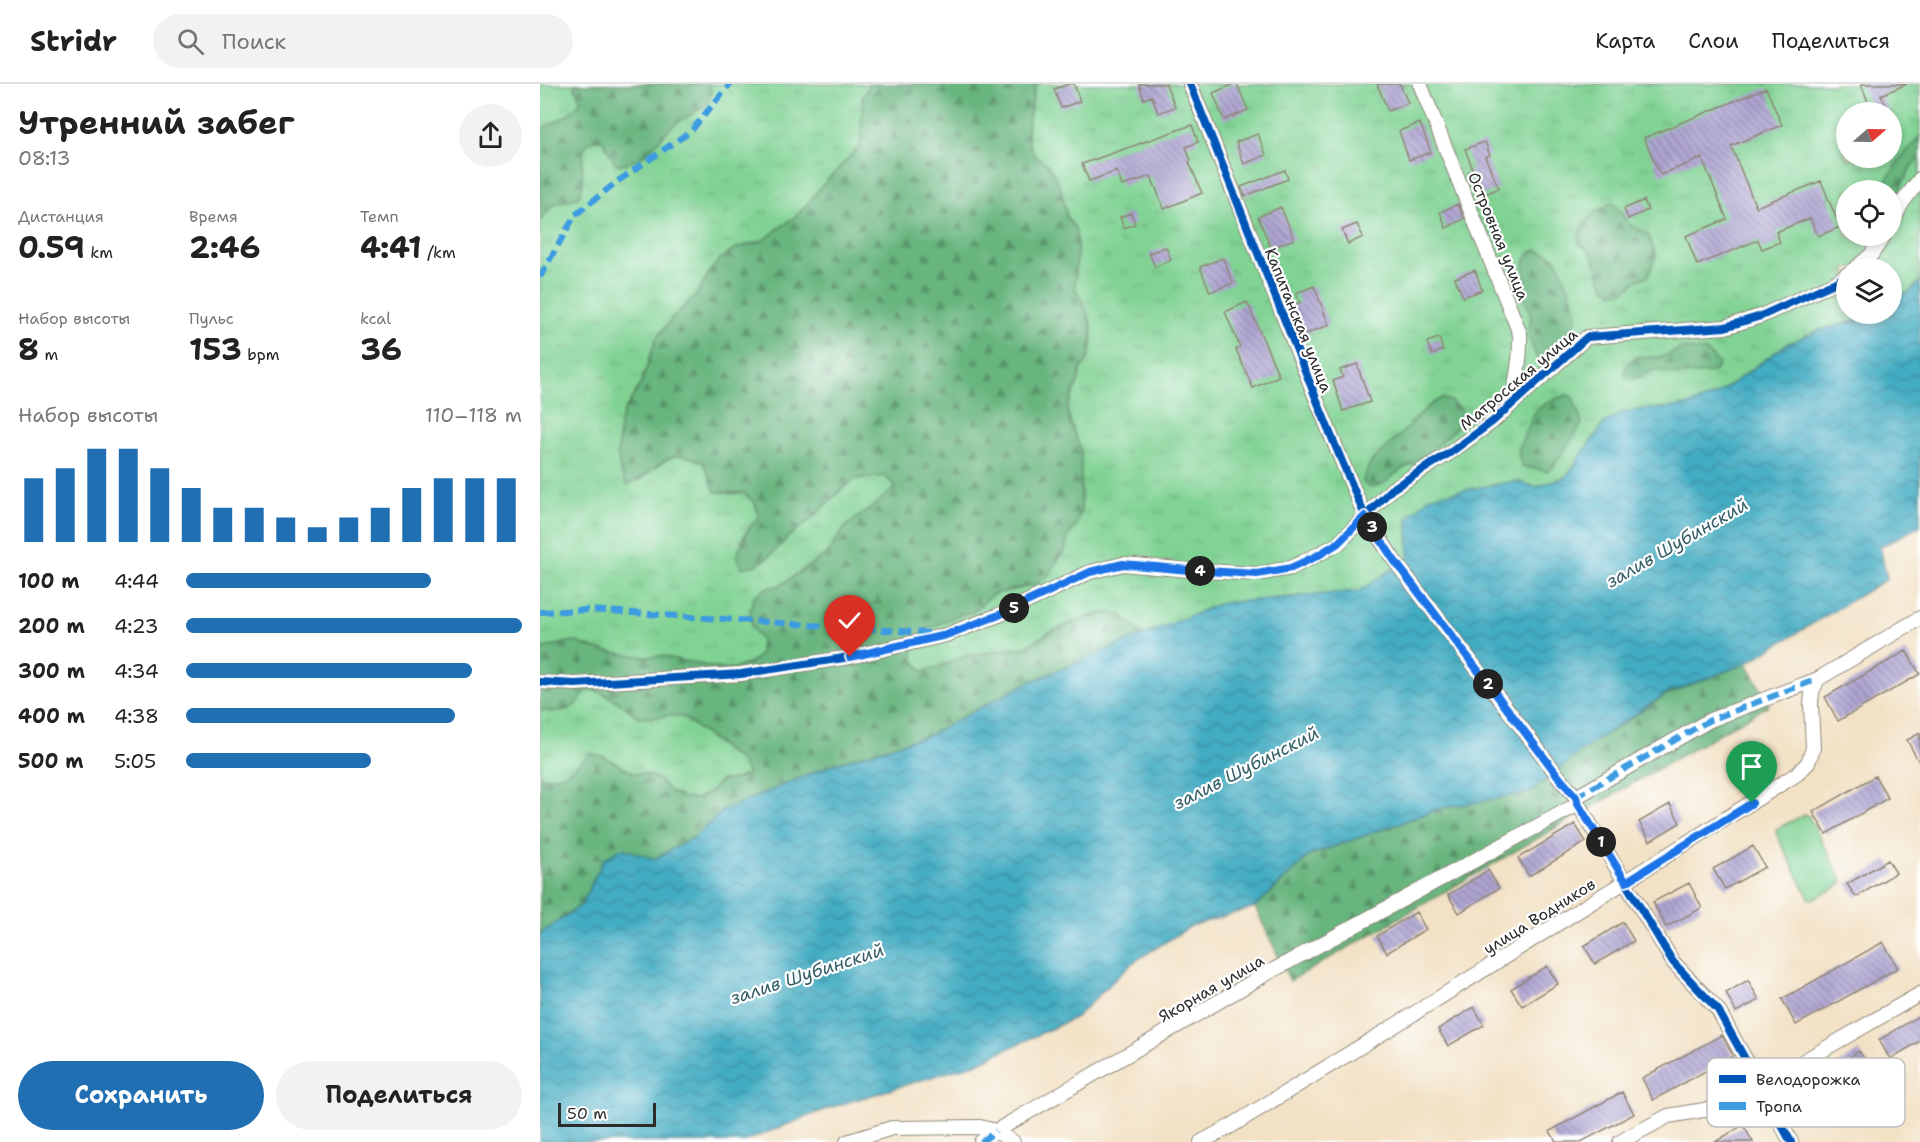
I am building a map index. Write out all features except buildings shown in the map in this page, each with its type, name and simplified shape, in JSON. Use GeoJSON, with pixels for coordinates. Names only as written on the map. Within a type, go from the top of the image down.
{"type":"FeatureCollection","features":[{"type":"Feature","properties":{"kind":"street","name":"Капитанская улица"},"geometry":{"type":"LineString","coordinates":[[1190,84],[1365,516],[1394,560],[1577,801],[1672,962],[1718,1010],[1745,1058]]}},
{"type":"Feature","properties":{"kind":"street","name":"Островная улица"},"geometry":{"type":"LineString","coordinates":[[1420,84],[1520,334],[1521,352],[1518,378],[1511,404]]}},
{"type":"Feature","properties":{"kind":"street"},"geometry":{"type":"LineString","coordinates":[[1902,203],[1920,179]]}},
{"type":"Feature","properties":{"kind":"street"},"geometry":{"type":"LineString","coordinates":[[1868,258],[1877,246]]}},
{"type":"Feature","properties":{"kind":"street","name":"Матросская улица"},"geometry":{"type":"LineString","coordinates":[[540,682],[575,684],[741,674],[850,657],[946,635],[999,615],[1090,572],[1123,564],[1257,574],[1291,568],[1338,543],[1392,489],[1451,452],[1492,422],[1587,337],[1725,327],[1761,316],[1836,282]]}},
{"type":"Feature","properties":{"kind":"street"},"geometry":{"type":"LineString","coordinates":[[1818,679],[1920,618]]}},
{"type":"Feature","properties":{"kind":"street","name":"Якорная улица"},"geometry":{"type":"LineString","coordinates":[[981,1142],[996,1131],[1266,974],[1577,801],[1710,720],[1818,679]]}},
{"type":"Feature","properties":{"kind":"street","name":"улица Водников"},"geometry":{"type":"LineString","coordinates":[[1201,1142],[1316,1074],[1797,774],[1808,763],[1814,747],[1811,705],[1812,692],[1818,679]]}},
{"type":"Feature","properties":{"kind":"street"},"geometry":{"type":"LineString","coordinates":[[1809,1058],[1920,994]]}},
{"type":"Feature","properties":{"kind":"street"},"geometry":{"type":"LineString","coordinates":[[1620,1142],[1668,1116],[1707,1110]]}},
{"type":"Feature","properties":{"kind":"street"},"geometry":{"type":"LineString","coordinates":[[847,1142],[892,1128],[980,1127],[996,1131],[1013,1142]]}},
{"type":"Feature","properties":{"kind":"street","name":"Капитанская улица"},"geometry":{"type":"LineString","coordinates":[[1783,1127],[1791,1142]]}},
{"type":"Feature","properties":{"kind":"green space"},"geometry":{"type":"Polygon","coordinates":[[[540,84],[869,84],[862,99],[861,145],[799,214],[762,241],[734,249],[721,258],[711,270],[696,295],[674,316],[656,339],[641,384],[624,411],[618,438],[620,470],[640,480],[661,463],[685,455],[702,462],[710,476],[729,494],[744,493],[755,503],[759,517],[741,541],[768,558],[788,537],[855,479],[885,476],[896,487],[846,526],[829,552],[781,585],[767,588],[752,627],[761,640],[760,655],[748,664],[721,669],[661,656],[645,657],[602,651],[573,641],[540,649],[540,84]]]}},
{"type":"Feature","properties":{"kind":"green space"},"geometry":{"type":"Polygon","coordinates":[[[575,84],[709,84],[711,92],[706,105],[679,121],[644,155],[628,163],[618,165],[602,140],[587,144],[583,157],[583,181],[580,193],[575,198],[553,206],[540,222],[540,130],[578,106],[581,100],[575,84]]]}},
{"type":"Feature","properties":{"kind":"green space"},"geometry":{"type":"Polygon","coordinates":[[[869,84],[1038,84],[1035,87],[1027,128],[1029,143],[1035,156],[1047,164],[1055,176],[1061,189],[1067,218],[1076,230],[1075,287],[1088,314],[1092,329],[1089,357],[1081,369],[1078,383],[1067,408],[1081,451],[1081,511],[1076,526],[1068,537],[1065,550],[1049,575],[1037,584],[993,594],[973,612],[959,615],[921,632],[913,645],[913,659],[922,671],[937,668],[965,656],[1025,647],[1050,632],[1093,615],[1107,613],[1122,616],[1144,636],[1027,683],[929,735],[836,763],[724,810],[693,838],[654,859],[604,859],[581,905],[540,934],[540,777],[562,775],[590,753],[605,757],[633,773],[647,774],[660,780],[669,791],[683,798],[697,799],[710,792],[720,781],[748,774],[741,761],[683,717],[668,715],[653,718],[639,717],[601,692],[587,689],[573,707],[562,711],[540,710],[540,649],[573,641],[602,651],[645,657],[661,656],[721,669],[748,664],[760,655],[761,640],[752,627],[750,611],[754,596],[767,588],[781,585],[829,552],[846,526],[896,487],[885,476],[855,479],[788,537],[768,558],[756,565],[741,568],[736,556],[749,528],[759,517],[755,503],[744,493],[715,492],[704,463],[691,457],[671,458],[627,485],[620,470],[618,454],[620,424],[624,411],[641,384],[656,339],[674,316],[696,295],[721,258],[734,249],[762,241],[799,214],[861,145],[862,99],[869,84]]]}},
{"type":"Feature","properties":{"kind":"green space"},"geometry":{"type":"Polygon","coordinates":[[[1038,84],[1920,84],[1920,282],[1909,292],[1902,294],[1902,258],[1836,258],[1836,324],[1843,324],[1820,330],[1787,344],[1716,395],[1686,406],[1626,411],[1604,423],[1566,477],[1536,487],[1515,481],[1408,518],[1409,557],[1360,591],[1221,603],[1144,636],[1122,616],[1107,613],[1093,615],[1050,632],[1025,647],[965,656],[937,668],[922,671],[913,659],[913,645],[921,632],[959,615],[973,612],[993,594],[1023,588],[1065,550],[1068,537],[1076,526],[1081,452],[1067,408],[1078,383],[1081,369],[1089,357],[1092,329],[1088,314],[1075,287],[1076,230],[1067,218],[1061,189],[1047,164],[1035,156],[1029,143],[1027,128],[1035,87],[1038,84]]]}},
{"type":"Feature","properties":{"kind":"green space"},"geometry":{"type":"Polygon","coordinates":[[[1920,136],[1920,158],[1910,169],[1902,185],[1902,180],[1886,180],[1894,168],[1902,168],[1902,157],[1920,136]]]}},
{"type":"Feature","properties":{"kind":"green space"},"geometry":{"type":"Polygon","coordinates":[[[1612,202],[1628,224],[1648,234],[1656,255],[1648,277],[1621,292],[1608,289],[1590,252],[1579,243],[1581,229],[1588,218],[1612,202]]]}},
{"type":"Feature","properties":{"kind":"green space"},"geometry":{"type":"Polygon","coordinates":[[[1537,250],[1553,256],[1558,262],[1576,311],[1573,327],[1565,343],[1553,355],[1538,360],[1529,339],[1531,318],[1524,294],[1526,258],[1531,252],[1537,250]]]}},
{"type":"Feature","properties":{"kind":"green space"},"geometry":{"type":"Polygon","coordinates":[[[1683,349],[1706,351],[1719,364],[1715,371],[1708,373],[1677,375],[1655,370],[1634,379],[1626,377],[1624,370],[1628,363],[1637,357],[1664,356],[1683,349]]]}},
{"type":"Feature","properties":{"kind":"green space"},"geometry":{"type":"Polygon","coordinates":[[[1566,395],[1573,397],[1582,424],[1554,466],[1547,471],[1524,467],[1519,458],[1519,448],[1535,413],[1539,408],[1566,395]]]}},
{"type":"Feature","properties":{"kind":"green space"},"geometry":{"type":"Polygon","coordinates":[[[1442,398],[1461,410],[1462,418],[1459,425],[1422,460],[1402,469],[1383,484],[1369,488],[1363,482],[1367,468],[1372,461],[1426,409],[1442,398]]]}},
{"type":"Feature","properties":{"kind":"green space"},"geometry":{"type":"Polygon","coordinates":[[[1747,663],[1769,705],[1290,981],[1255,907],[1310,855],[1442,808],[1530,793],[1584,749],[1667,694],[1747,663]]]}},
{"type":"Feature","properties":{"kind":"green space"},"geometry":{"type":"Polygon","coordinates":[[[587,689],[601,692],[614,699],[639,717],[653,718],[668,715],[683,717],[741,762],[749,774],[720,781],[710,792],[697,799],[683,798],[669,791],[660,780],[647,774],[633,773],[605,757],[590,753],[562,775],[540,777],[540,710],[553,712],[587,689]]]}},
{"type":"Feature","properties":{"kind":"green space"},"geometry":{"type":"Polygon","coordinates":[[[1808,815],[1842,880],[1841,885],[1813,899],[1809,898],[1776,833],[1776,829],[1808,815]]]}},
{"type":"Feature","properties":{"kind":"water","name":"залив Шубинский"},"geometry":{"type":"Polygon","coordinates":[[[1920,282],[1920,526],[1880,547],[1887,579],[1747,663],[1666,694],[1584,749],[1529,793],[1442,808],[1310,855],[1255,907],[1191,926],[1132,963],[1076,1017],[975,1064],[829,1108],[743,1142],[540,1142],[540,934],[581,905],[604,859],[622,848],[654,859],[693,838],[724,810],[836,763],[929,735],[1027,683],[1221,603],[1360,591],[1409,557],[1408,518],[1431,496],[1515,481],[1536,487],[1566,477],[1604,423],[1626,411],[1686,406],[1716,395],[1787,344],[1820,330],[1843,324],[1902,324],[1902,294],[1909,292],[1920,282]]]}},
{"type":"Feature","properties":{"kind":"marked path"},"geometry":{"type":"LineString","coordinates":[[540,277],[575,215],[618,181],[691,131],[730,84]]}},
{"type":"Feature","properties":{"kind":"marked path"},"geometry":{"type":"LineString","coordinates":[[540,612],[590,610],[929,633]]}},
{"type":"Feature","properties":{"kind":"marked path"},"geometry":{"type":"LineString","coordinates":[[1576,797],[1710,720],[1818,679]]}},
{"type":"Feature","properties":{"kind":"marked path"},"geometry":{"type":"LineString","coordinates":[[981,1142],[996,1131]]}},
{"type":"Feature","properties":{"kind":"cycle path"},"geometry":{"type":"LineString","coordinates":[[1190,84],[1365,516],[1394,560],[1576,797],[1578,804],[1673,962],[1718,1010],[1745,1058]]}},
{"type":"Feature","properties":{"kind":"cycle path"},"geometry":{"type":"LineString","coordinates":[[540,682],[575,684],[741,674],[850,657],[946,635],[999,615],[1090,572],[1123,564],[1257,574],[1291,568],[1338,544],[1392,489],[1451,452],[1492,422],[1587,337],[1725,327],[1761,316],[1836,282]]}},
{"type":"Feature","properties":{"kind":"cycle path"},"geometry":{"type":"LineString","coordinates":[[1783,1127],[1791,1142]]}},
{"type":"Feature","properties":{"kind":"route"},"geometry":{"type":"LineString","coordinates":[[850,657],[946,635],[999,615],[1090,572],[1123,564],[1257,574],[1291,568],[1338,543],[1365,516],[1394,560],[1576,797],[1578,804],[1626,882],[1752,803]]}}]}
